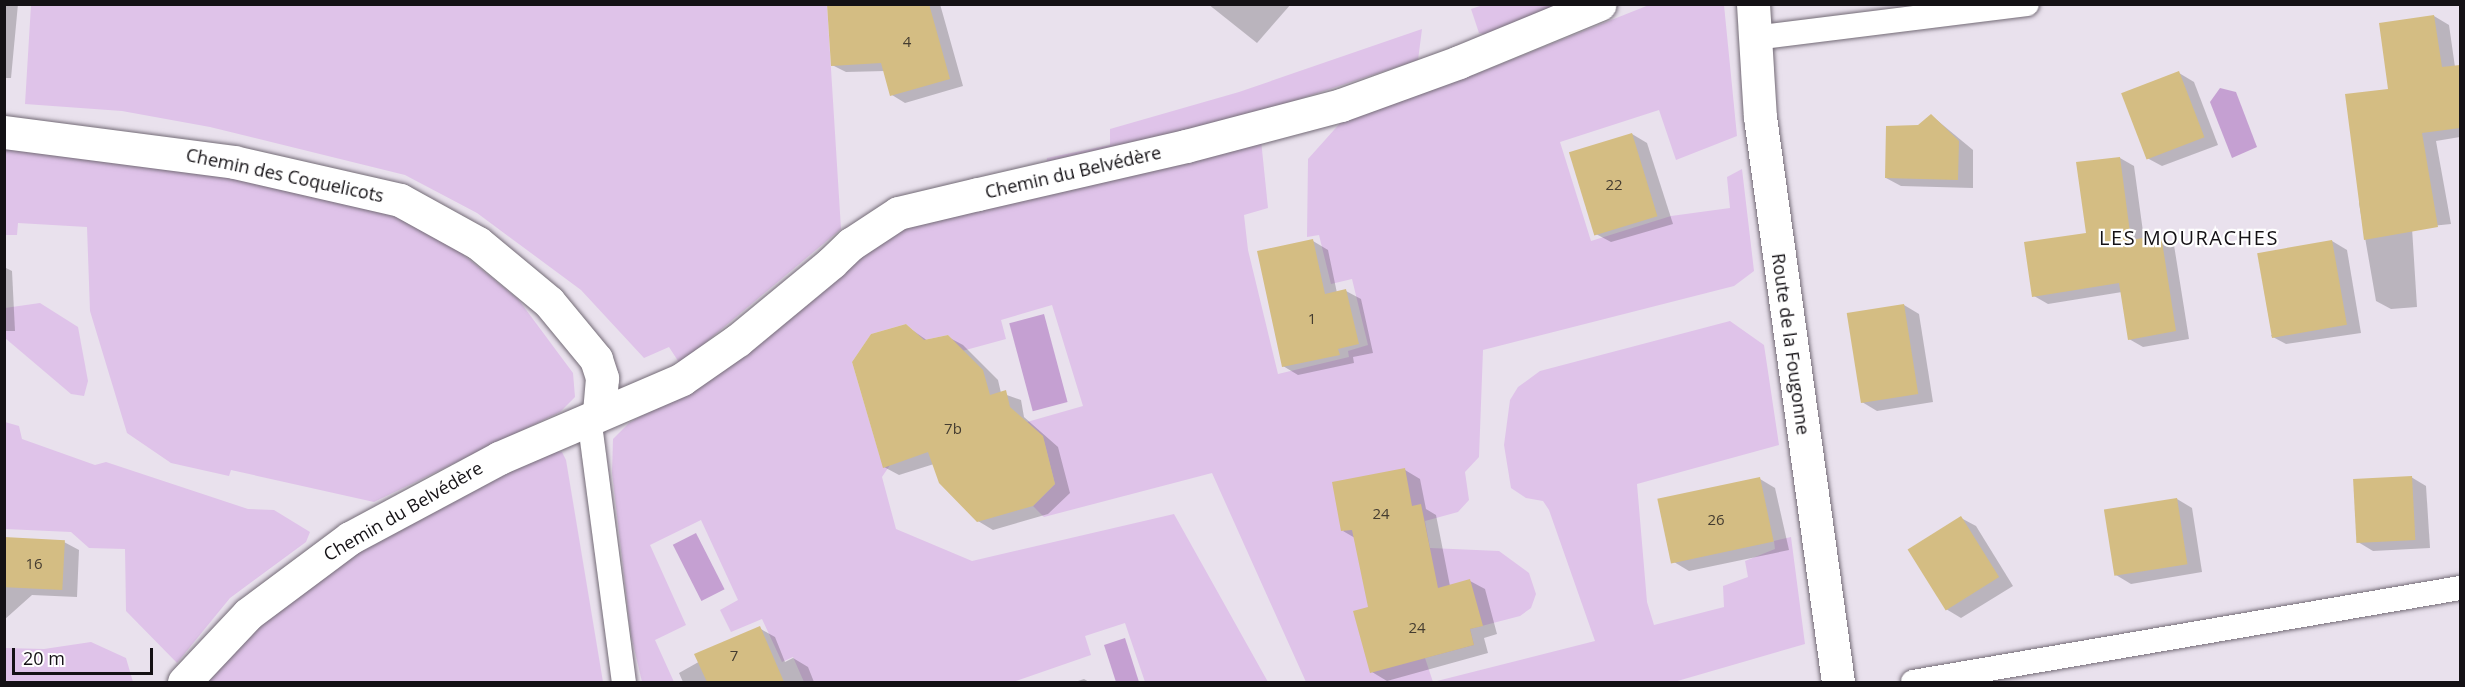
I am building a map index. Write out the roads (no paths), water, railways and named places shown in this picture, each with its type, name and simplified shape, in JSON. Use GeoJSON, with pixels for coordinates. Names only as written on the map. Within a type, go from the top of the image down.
{"type":"FeatureCollection","features":[{"type":"Feature","properties":{"kind":"street","name":"Chemin du Belvédère"},"geometry":{"type":"LineString","coordinates":[[184,682],[248,614],[350,538],[499,458],[594,415],[682,380],[738,340],[851,244],[898,213],[1186,146],[1341,105],[1459,62],[1600,4]]}},
{"type":"Feature","properties":{"kind":"street","name":"Route de la Fougonne"},"geometry":{"type":"LineString","coordinates":[[1753,4],[1760,117],[1838,682]]}},
{"type":"Feature","properties":{"kind":"street","name":"Chemin des Coquelicots"},"geometry":{"type":"LineString","coordinates":[[4,132],[223,160],[400,200],[478,243],[549,302],[596,359],[602,378],[594,415]]}},
{"type":"Feature","properties":{"kind":"lane"},"geometry":{"type":"LineString","coordinates":[[1754,38],[2027,4]]}},
{"type":"Feature","properties":{"kind":"lane"},"geometry":{"type":"LineString","coordinates":[[594,415],[624,682]]}},
{"type":"Feature","properties":{"kind":"lane"},"geometry":{"type":"LineString","coordinates":[[1913,682],[2460,588]]}},
{"type":"Feature","properties":{"kind":"district","name":"LES MOURACHES"},"geometry":{"type":"Point","coordinates":[2189,237]}}]}
